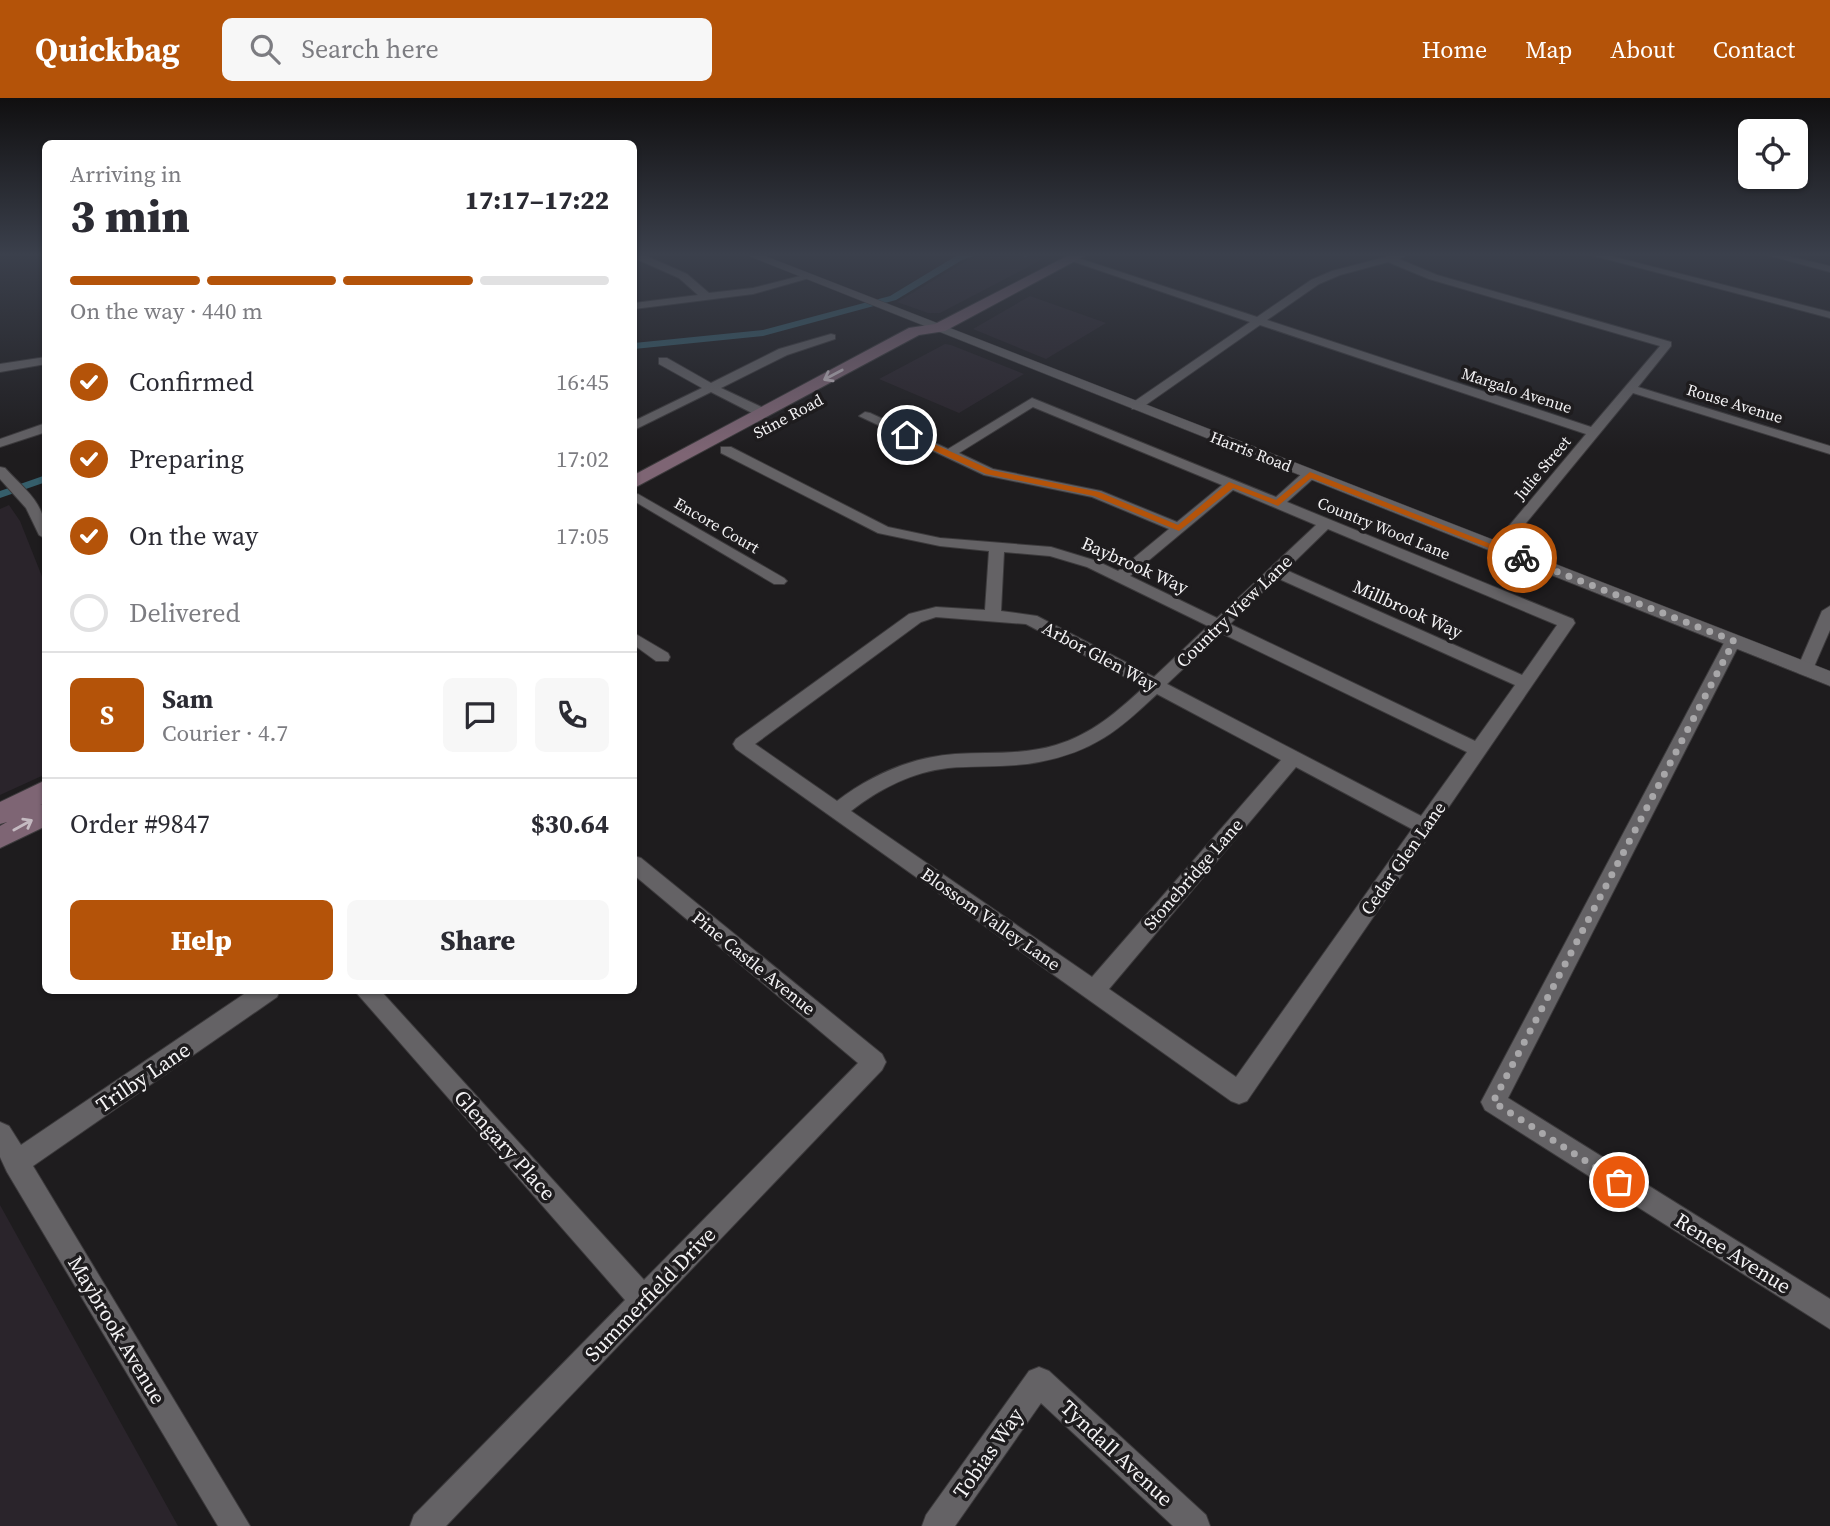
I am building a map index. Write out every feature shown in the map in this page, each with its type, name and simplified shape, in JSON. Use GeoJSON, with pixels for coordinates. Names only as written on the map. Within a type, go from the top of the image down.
{"type":"FeatureCollection","features":[{"type":"Feature","properties":{"kind":"main road","name":"Stine Road"},"geometry":{"type":"LineString","coordinates":[[637,493],[763,413],[915,331],[939,328],[953,321]]}},
{"type":"Feature","properties":{"kind":"main road","name":"Stine Road"},"geometry":{"type":"LineString","coordinates":[[637,493],[726,450],[931,339],[939,328]]}},
{"type":"Feature","properties":{"kind":"main road"},"geometry":{"type":"LineString","coordinates":[[726,450],[732,438],[799,394]]}},
{"type":"Feature","properties":{"kind":"main road"},"geometry":{"type":"LineString","coordinates":[[0,814],[42,792]]}},
{"type":"Feature","properties":{"kind":"main road"},"geometry":{"type":"LineString","coordinates":[[0,838],[42,815]]}},
{"type":"Feature","properties":{"kind":"street","name":"Harris Road"},"geometry":{"type":"LineString","coordinates":[[920,321],[1830,679]]}},
{"type":"Feature","properties":{"kind":"street"},"geometry":{"type":"LineString","coordinates":[[1136,406],[1258,321]]}},
{"type":"Feature","properties":{"kind":"street","name":"Margalo Avenue"},"geometry":{"type":"LineString","coordinates":[[1258,321],[1594,432]]}},
{"type":"Feature","properties":{"kind":"street","name":"Julie Street"},"geometry":{"type":"LineString","coordinates":[[1498,548],[1667,344],[1585,321]]}},
{"type":"Feature","properties":{"kind":"street"},"geometry":{"type":"LineString","coordinates":[[637,425],[783,352],[831,337]]}},
{"type":"Feature","properties":{"kind":"street"},"geometry":{"type":"LineString","coordinates":[[0,368],[42,361]]}},
{"type":"Feature","properties":{"kind":"street"},"geometry":{"type":"LineString","coordinates":[[663,361],[763,413]]}},
{"type":"Feature","properties":{"kind":"street","name":"Rouse Avenue"},"geometry":{"type":"LineString","coordinates":[[1630,388],[1830,450]]}},
{"type":"Feature","properties":{"kind":"street","name":"Country Wood Lane"},"geometry":{"type":"LineString","coordinates":[[949,454],[1032,402],[1567,623]]}},
{"type":"Feature","properties":{"kind":"street"},"geometry":{"type":"LineString","coordinates":[[865,416],[1006,477],[1096,494],[1179,528]]}},
{"type":"Feature","properties":{"kind":"street"},"geometry":{"type":"LineString","coordinates":[[0,443],[42,428]]}},
{"type":"Feature","properties":{"kind":"street","name":"Baybrook Way"},"geometry":{"type":"LineString","coordinates":[[726,450],[883,530],[920,539],[1061,554],[1092,564],[1478,750]]}},
{"type":"Feature","properties":{"kind":"street"},"geometry":{"type":"LineString","coordinates":[[0,471],[36,512],[42,526]]}},
{"type":"Feature","properties":{"kind":"street"},"geometry":{"type":"LineString","coordinates":[[1278,503],[1310,474]]}},
{"type":"Feature","properties":{"kind":"street"},"geometry":{"type":"LineString","coordinates":[[1120,577],[1232,484]]}},
{"type":"Feature","properties":{"kind":"street","name":"Encore Court"},"geometry":{"type":"LineString","coordinates":[[637,495],[779,581]]}},
{"type":"Feature","properties":{"kind":"street","name":"Country View Lane"},"geometry":{"type":"LineString","coordinates":[[837,811],[873,786],[915,769],[963,760],[1039,756],[1077,746],[1114,725],[1326,523]]}},
{"type":"Feature","properties":{"kind":"street"},"geometry":{"type":"LineString","coordinates":[[993,615],[997,547]]}},
{"type":"Feature","properties":{"kind":"street","name":"Millbrook Way"},"geometry":{"type":"LineString","coordinates":[[1275,571],[1525,683]]}},
{"type":"Feature","properties":{"kind":"street"},"geometry":{"type":"LineString","coordinates":[[1805,669],[1830,611]]}},
{"type":"Feature","properties":{"kind":"street","name":"Arbor Glen Way"},"geometry":{"type":"LineString","coordinates":[[742,744],[915,618],[936,612],[993,615],[1031,620],[1424,827]]}},
{"type":"Feature","properties":{"kind":"street","name":"Cedar Glen Lane"},"geometry":{"type":"LineString","coordinates":[[1239,1093],[1567,623]]}},
{"type":"Feature","properties":{"kind":"street"},"geometry":{"type":"LineString","coordinates":[[637,640],[662,657]]}},
{"type":"Feature","properties":{"kind":"street","name":"Renee Avenue"},"geometry":{"type":"LineString","coordinates":[[1734,641],[1493,1102],[1830,1315]]}},
{"type":"Feature","properties":{"kind":"street","name":"Blossom Valley Lane"},"geometry":{"type":"LineString","coordinates":[[742,744],[1239,1093]]}},
{"type":"Feature","properties":{"kind":"street","name":"Stonebridge Lane"},"geometry":{"type":"LineString","coordinates":[[1094,991],[1293,758]]}},
{"type":"Feature","properties":{"kind":"street","name":"Pine Castle Avenue"},"geometry":{"type":"LineString","coordinates":[[637,866],[874,1062]]}},
{"type":"Feature","properties":{"kind":"street","name":"Trilby Lane"},"geometry":{"type":"LineString","coordinates":[[16,1163],[263,994]]}},
{"type":"Feature","properties":{"kind":"street","name":"Glengary Place"},"geometry":{"type":"LineString","coordinates":[[369,994],[644,1300]]}},
{"type":"Feature","properties":{"kind":"street","name":"Summerfield Drive"},"geometry":{"type":"LineString","coordinates":[[425,1526],[874,1062]]}},
{"type":"Feature","properties":{"kind":"street","name":"Maybrook Avenue"},"geometry":{"type":"LineString","coordinates":[[0,1134],[234,1526]]}},
{"type":"Feature","properties":{"kind":"street","name":"Tobias Way"},"geometry":{"type":"LineString","coordinates":[[937,1526],[1039,1381]]}},
{"type":"Feature","properties":{"kind":"street","name":"Tyndall Avenue"},"geometry":{"type":"LineString","coordinates":[[1039,1381],[1195,1526]]}},
{"type":"Feature","properties":{"kind":"shaded area"},"geometry":{"type":"Polygon","coordinates":[[[987,321],[1099,321],[1106,323],[1046,359],[973,329],[987,321]]]}},
{"type":"Feature","properties":{"kind":"shaded area"},"geometry":{"type":"Polygon","coordinates":[[[945,344],[1024,374],[959,413],[879,379],[945,344]]]}},
{"type":"Feature","properties":{"kind":"shaded area"},"geometry":{"type":"Polygon","coordinates":[[[9,505],[20,521],[42,576],[42,776],[0,795],[0,509],[9,505]]]}},
{"type":"Feature","properties":{"kind":"shaded area"},"geometry":{"type":"Polygon","coordinates":[[[0,1205],[178,1526],[0,1526],[0,1205]]]}},
{"type":"Feature","properties":{"kind":"waterway"},"geometry":{"type":"LineString","coordinates":[[637,346],[763,333],[809,321]]}},
{"type":"Feature","properties":{"kind":"waterway"},"geometry":{"type":"LineString","coordinates":[[0,495],[42,479]]}},
{"type":"Feature","properties":{"kind":"way so far"},"geometry":{"type":"LineString","coordinates":[[1522,558],[1734,641],[1493,1102],[1619,1182]]}},
{"type":"Feature","properties":{"kind":"route"},"geometry":{"type":"LineString","coordinates":[[907,435],[989,472],[1096,494],[1179,528],[1232,484],[1278,503],[1310,474],[1522,558]]}}]}
